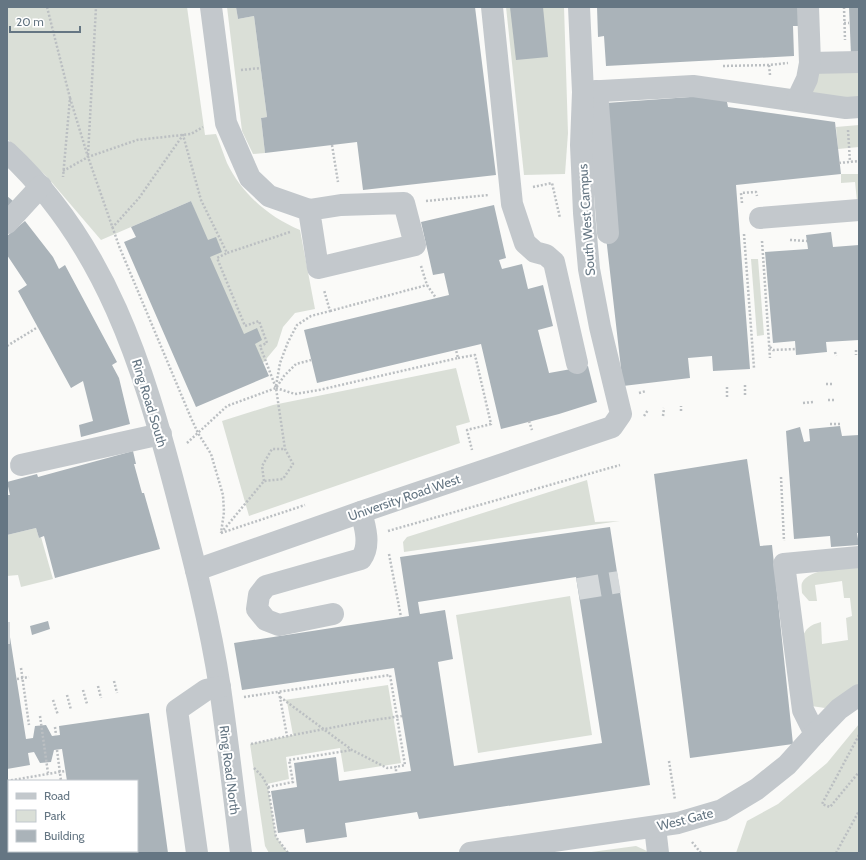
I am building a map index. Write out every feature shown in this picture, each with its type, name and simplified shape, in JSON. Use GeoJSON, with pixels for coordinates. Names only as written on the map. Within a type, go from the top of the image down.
{"type":"FeatureCollection","features":[{"type":"Feature","properties":{"kind":"lane"},"geometry":{"type":"LineString","coordinates":[[211,7],[226,123],[250,178],[269,196],[310,218]]}},
{"type":"Feature","properties":{"kind":"lane"},"geometry":{"type":"LineString","coordinates":[[492,7],[512,204],[525,243],[535,252],[546,255],[554,262],[577,363]]}},
{"type":"Feature","properties":{"kind":"lane","name":"South West Campus"},"geometry":{"type":"LineString","coordinates":[[579,7],[590,91],[581,145],[590,281],[621,414],[612,427]]}},
{"type":"Feature","properties":{"kind":"lane"},"geometry":{"type":"LineString","coordinates":[[797,100],[807,79],[810,63],[808,7]]}},
{"type":"Feature","properties":{"kind":"lane"},"geometry":{"type":"LineString","coordinates":[[810,63],[852,62]]}},
{"type":"Feature","properties":{"kind":"lane"},"geometry":{"type":"LineString","coordinates":[[608,233],[590,91],[693,86],[846,108],[859,107]]}},
{"type":"Feature","properties":{"kind":"lane","name":"Ring Road South"},"geometry":{"type":"LineString","coordinates":[[7,152],[41,186],[55,204],[88,252],[116,308],[136,357],[161,434],[228,692]]}},
{"type":"Feature","properties":{"kind":"lane"},"geometry":{"type":"LineString","coordinates":[[7,222],[41,186]]}},
{"type":"Feature","properties":{"kind":"lane"},"geometry":{"type":"LineString","coordinates":[[404,203],[415,245],[318,268],[310,218],[341,205],[404,203]]}},
{"type":"Feature","properties":{"kind":"lane"},"geometry":{"type":"LineString","coordinates":[[751,213],[859,210]]}},
{"type":"Feature","properties":{"kind":"lane","name":"University Road West"},"geometry":{"type":"LineString","coordinates":[[196,570],[361,512],[612,427]]}},
{"type":"Feature","properties":{"kind":"lane"},"geometry":{"type":"LineString","coordinates":[[21,465],[161,434]]}},
{"type":"Feature","properties":{"kind":"lane"},"geometry":{"type":"LineString","coordinates":[[333,614],[279,625],[266,620],[257,609],[259,595],[266,586],[361,559],[365,554],[366,538],[361,512]]}},
{"type":"Feature","properties":{"kind":"lane"},"geometry":{"type":"LineString","coordinates":[[815,734],[803,710],[784,564],[859,557]]}},
{"type":"Feature","properties":{"kind":"lane"},"geometry":{"type":"LineString","coordinates":[[197,853],[177,710],[206,690],[228,692]]}},
{"type":"Feature","properties":{"kind":"lane","name":"Ring Road North"},"geometry":{"type":"LineString","coordinates":[[228,692],[228,753],[240,853]]}},
{"type":"Feature","properties":{"kind":"lane","name":"West Gate"},"geometry":{"type":"LineString","coordinates":[[470,853],[510,850],[655,827],[678,823],[722,810],[757,789],[787,765],[839,709],[859,695]]}},
{"type":"Feature","properties":{"kind":"lane"},"geometry":{"type":"LineString","coordinates":[[655,827],[658,853]]}},
{"type":"Feature","properties":{"kind":"path"},"geometry":{"type":"LineString","coordinates":[[47,7],[70,98],[112,228],[198,433]]}},
{"type":"Feature","properties":{"kind":"path"},"geometry":{"type":"LineString","coordinates":[[88,157],[96,7]]}},
{"type":"Feature","properties":{"kind":"path"},"geometry":{"type":"LineString","coordinates":[[844,7],[844,23],[852,62]]}},
{"type":"Feature","properties":{"kind":"path"},"geometry":{"type":"LineString","coordinates":[[844,23],[849,23]]}},
{"type":"Feature","properties":{"kind":"path"},"geometry":{"type":"LineString","coordinates":[[719,66],[769,65]]}},
{"type":"Feature","properties":{"kind":"path"},"geometry":{"type":"LineString","coordinates":[[70,98],[62,171],[88,157],[137,140],[191,134],[205,126]]}},
{"type":"Feature","properties":{"kind":"path"},"geometry":{"type":"LineString","coordinates":[[848,127],[850,162]]}},
{"type":"Feature","properties":{"kind":"path"},"geometry":{"type":"LineString","coordinates":[[112,228],[139,198],[184,135]]}},
{"type":"Feature","properties":{"kind":"path"},"geometry":{"type":"LineString","coordinates":[[184,135],[201,200],[227,253]]}},
{"type":"Feature","properties":{"kind":"path"},"geometry":{"type":"LineString","coordinates":[[332,145],[341,205]]}},
{"type":"Feature","properties":{"kind":"path"},"geometry":{"type":"LineString","coordinates":[[839,163],[859,161]]}},
{"type":"Feature","properties":{"kind":"path"},"geometry":{"type":"LineString","coordinates":[[404,203],[510,193],[552,183],[562,225]]}},
{"type":"Feature","properties":{"kind":"path"},"geometry":{"type":"LineString","coordinates":[[741,193],[751,213],[770,358]]}},
{"type":"Feature","properties":{"kind":"path"},"geometry":{"type":"LineString","coordinates":[[309,504],[221,533],[264,481],[283,479],[293,464],[285,449],[276,388],[260,346],[267,343],[259,321],[245,326],[218,258],[310,218]]}},
{"type":"Feature","properties":{"kind":"path"},"geometry":{"type":"LineString","coordinates":[[744,233],[754,368]]}},
{"type":"Feature","properties":{"kind":"path"},"geometry":{"type":"LineString","coordinates":[[415,245],[427,285],[436,298]]}},
{"type":"Feature","properties":{"kind":"path"},"geometry":{"type":"LineString","coordinates":[[318,268],[330,311]]}},
{"type":"Feature","properties":{"kind":"path"},"geometry":{"type":"LineString","coordinates":[[276,388],[280,363],[288,342],[297,325],[311,316],[427,285]]}},
{"type":"Feature","properties":{"kind":"path"},"geometry":{"type":"LineString","coordinates":[[7,346],[38,327]]}},
{"type":"Feature","properties":{"kind":"path"},"geometry":{"type":"LineString","coordinates":[[769,346],[773,350],[796,348]]}},
{"type":"Feature","properties":{"kind":"path"},"geometry":{"type":"LineString","coordinates":[[456,350],[458,358]]}},
{"type":"Feature","properties":{"kind":"path"},"geometry":{"type":"LineString","coordinates":[[856,350],[856,355]]}},
{"type":"Feature","properties":{"kind":"path"},"geometry":{"type":"LineString","coordinates":[[835,352],[836,356]]}},
{"type":"Feature","properties":{"kind":"path"},"geometry":{"type":"LineString","coordinates":[[276,388],[295,394],[475,355],[490,424],[467,430],[472,451],[479,448]]}},
{"type":"Feature","properties":{"kind":"path"},"geometry":{"type":"LineString","coordinates":[[184,445],[227,406],[276,388],[284,376],[296,364],[311,360]]}},
{"type":"Feature","properties":{"kind":"path"},"geometry":{"type":"LineString","coordinates":[[826,384],[833,384]]}},
{"type":"Feature","properties":{"kind":"path"},"geometry":{"type":"LineString","coordinates":[[745,385],[745,395]]}},
{"type":"Feature","properties":{"kind":"path"},"geometry":{"type":"LineString","coordinates":[[727,387],[727,399]]}},
{"type":"Feature","properties":{"kind":"path"},"geometry":{"type":"LineString","coordinates":[[828,400],[834,400]]}},
{"type":"Feature","properties":{"kind":"path"},"geometry":{"type":"LineString","coordinates":[[803,403],[813,402]]}},
{"type":"Feature","properties":{"kind":"path"},"geometry":{"type":"LineString","coordinates":[[681,406],[681,411]]}},
{"type":"Feature","properties":{"kind":"path"},"geometry":{"type":"LineString","coordinates":[[663,416],[664,408]]}},
{"type":"Feature","properties":{"kind":"path"},"geometry":{"type":"LineString","coordinates":[[529,421],[532,432]]}},
{"type":"Feature","properties":{"kind":"path"},"geometry":{"type":"LineString","coordinates":[[830,424],[840,424]]}},
{"type":"Feature","properties":{"kind":"path"},"geometry":{"type":"LineString","coordinates":[[264,481],[262,466],[272,449],[285,449]]}},
{"type":"Feature","properties":{"kind":"path"},"geometry":{"type":"LineString","coordinates":[[366,538],[620,465]]}},
{"type":"Feature","properties":{"kind":"path"},"geometry":{"type":"LineString","coordinates":[[781,477],[784,564]]}},
{"type":"Feature","properties":{"kind":"path"},"geometry":{"type":"LineString","coordinates":[[388,548],[401,617]]}},
{"type":"Feature","properties":{"kind":"path"},"geometry":{"type":"LineString","coordinates":[[21,668],[28,725]]}},
{"type":"Feature","properties":{"kind":"path"},"geometry":{"type":"LineString","coordinates":[[228,692],[279,692],[390,675],[405,765],[387,768],[352,750],[280,697]]}},
{"type":"Feature","properties":{"kind":"path"},"geometry":{"type":"LineString","coordinates":[[17,679],[29,678]]}},
{"type":"Feature","properties":{"kind":"path"},"geometry":{"type":"LineString","coordinates":[[114,681],[117,693]]}},
{"type":"Feature","properties":{"kind":"path"},"geometry":{"type":"LineString","coordinates":[[98,686],[101,698]]}},
{"type":"Feature","properties":{"kind":"path"},"geometry":{"type":"LineString","coordinates":[[83,690],[87,704]]}},
{"type":"Feature","properties":{"kind":"path"},"geometry":{"type":"LineString","coordinates":[[279,692],[287,736]]}},
{"type":"Feature","properties":{"kind":"path"},"geometry":{"type":"LineString","coordinates":[[67,695],[71,710]]}},
{"type":"Feature","properties":{"kind":"path"},"geometry":{"type":"LineString","coordinates":[[53,700],[58,715]]}},
{"type":"Feature","properties":{"kind":"path"},"geometry":{"type":"LineString","coordinates":[[40,716],[48,774]]}},
{"type":"Feature","properties":{"kind":"path"},"geometry":{"type":"LineString","coordinates":[[228,753],[253,744],[287,736],[366,721],[402,716]]}},
{"type":"Feature","properties":{"kind":"path"},"geometry":{"type":"LineString","coordinates":[[55,727],[56,736]]}},
{"type":"Feature","properties":{"kind":"path"},"geometry":{"type":"LineString","coordinates":[[859,735],[822,804],[830,807],[859,772]]}},
{"type":"Feature","properties":{"kind":"path"},"geometry":{"type":"LineString","coordinates":[[57,750],[61,780]]}},
{"type":"Feature","properties":{"kind":"path"},"geometry":{"type":"LineString","coordinates":[[268,786],[293,782],[289,760],[352,750]]}},
{"type":"Feature","properties":{"kind":"path"},"geometry":{"type":"LineString","coordinates":[[669,761],[678,823]]}},
{"type":"Feature","properties":{"kind":"path"},"geometry":{"type":"LineString","coordinates":[[396,766],[396,773]]}},
{"type":"Feature","properties":{"kind":"path"},"geometry":{"type":"LineString","coordinates":[[13,780],[65,771]]}},
{"type":"Feature","properties":{"kind":"path"},"geometry":{"type":"LineString","coordinates":[[836,853],[859,811]]}},
{"type":"Feature","properties":{"kind":"green space"},"geometry":{"type":"Polygon","coordinates":[[[7,7],[187,7],[205,135],[216,134],[227,163],[233,174],[240,185],[258,203],[267,211],[300,230],[315,309],[295,313],[283,327],[277,346],[262,364],[243,335],[208,256],[207,242],[191,201],[101,240],[48,178],[7,139],[7,7]]]}},
{"type":"Feature","properties":{"kind":"green space"},"geometry":{"type":"Polygon","coordinates":[[[227,7],[236,7],[238,19],[254,16],[267,117],[261,118],[265,153],[253,154],[242,131],[227,7]]]}},
{"type":"Feature","properties":{"kind":"green space"},"geometry":{"type":"Polygon","coordinates":[[[506,7],[564,7],[568,133],[565,174],[524,175],[506,7]]]}},
{"type":"Feature","properties":{"kind":"green space"},"geometry":{"type":"Polygon","coordinates":[[[859,68],[859,98],[808,96],[815,72],[859,68]]]}},
{"type":"Feature","properties":{"kind":"green space"},"geometry":{"type":"Polygon","coordinates":[[[859,125],[859,147],[838,149],[836,127],[859,125]]]}},
{"type":"Feature","properties":{"kind":"green space"},"geometry":{"type":"Polygon","coordinates":[[[841,174],[859,174],[859,200],[857,201],[855,182],[841,183],[841,174]]]}},
{"type":"Feature","properties":{"kind":"green space"},"geometry":{"type":"Polygon","coordinates":[[[751,259],[758,259],[764,335],[757,336],[751,259]]]}},
{"type":"Feature","properties":{"kind":"green space"},"geometry":{"type":"Polygon","coordinates":[[[456,368],[470,422],[456,426],[460,443],[249,516],[222,421],[273,405],[456,368]]]}},
{"type":"Feature","properties":{"kind":"green space"},"geometry":{"type":"Polygon","coordinates":[[[587,480],[595,522],[620,521],[404,552],[403,542],[407,537],[587,480]]]}},
{"type":"Feature","properties":{"kind":"green space"},"geometry":{"type":"Polygon","coordinates":[[[36,528],[39,538],[41,537],[53,579],[21,587],[18,575],[7,576],[7,535],[36,528]]]}},
{"type":"Feature","properties":{"kind":"green space"},"geometry":{"type":"Polygon","coordinates":[[[859,567],[859,684],[825,708],[811,706],[802,638],[809,627],[821,622],[822,644],[848,640],[846,618],[852,616],[850,598],[844,598],[842,581],[815,585],[817,601],[809,601],[802,593],[802,583],[812,574],[819,572],[859,567]]]}},
{"type":"Feature","properties":{"kind":"green space"},"geometry":{"type":"Polygon","coordinates":[[[570,596],[592,735],[478,753],[456,615],[570,596]]]}},
{"type":"Feature","properties":{"kind":"green space"},"geometry":{"type":"Polygon","coordinates":[[[388,685],[401,763],[344,772],[340,748],[286,757],[289,779],[267,784],[276,837],[288,853],[269,853],[265,846],[250,744],[293,735],[287,702],[284,700],[388,685]]]}},
{"type":"Feature","properties":{"kind":"green space"},"geometry":{"type":"Polygon","coordinates":[[[859,724],[859,853],[736,853],[747,821],[778,804],[827,763],[859,724]]]}},
{"type":"Feature","properties":{"kind":"green space"},"geometry":{"type":"Polygon","coordinates":[[[8,794],[8,852],[11,853],[7,853],[8,794]]]}},
{"type":"Feature","properties":{"kind":"green space"},"geometry":{"type":"Polygon","coordinates":[[[636,846],[647,851],[648,853],[584,853],[636,846]]]}},
{"type":"Feature","properties":{"kind":"building"},"geometry":{"type":"Polygon","coordinates":[[[236,7],[475,7],[496,175],[363,190],[357,142],[265,153],[261,118],[267,117],[254,16],[238,19],[236,7]]]}},
{"type":"Feature","properties":{"kind":"building"},"geometry":{"type":"Polygon","coordinates":[[[510,7],[543,7],[548,57],[516,60],[510,7]]]}},
{"type":"Feature","properties":{"kind":"building"},"geometry":{"type":"Polygon","coordinates":[[[597,7],[798,7],[799,26],[793,26],[794,56],[606,66],[604,36],[598,37],[597,7]]]}},
{"type":"Feature","properties":{"kind":"building"},"geometry":{"type":"Polygon","coordinates":[[[849,7],[859,7],[859,55],[851,55],[849,7]]]}},
{"type":"Feature","properties":{"kind":"building"},"geometry":{"type":"Polygon","coordinates":[[[690,97],[726,97],[728,107],[835,122],[841,174],[736,185],[750,369],[713,371],[712,356],[688,358],[690,378],[623,386],[605,228],[606,103],[690,97]]]}},
{"type":"Feature","properties":{"kind":"building"},"geometry":{"type":"Polygon","coordinates":[[[7,196],[13,201],[7,209],[7,196]]]}},
{"type":"Feature","properties":{"kind":"building"},"geometry":{"type":"Polygon","coordinates":[[[191,201],[208,240],[216,237],[222,252],[210,257],[244,334],[257,328],[262,340],[255,344],[269,376],[196,407],[124,242],[136,237],[131,227],[191,201]]]}},
{"type":"Feature","properties":{"kind":"building"},"geometry":{"type":"Polygon","coordinates":[[[494,205],[506,258],[499,260],[502,269],[522,264],[528,289],[543,285],[553,326],[538,330],[549,373],[588,366],[597,402],[559,414],[501,429],[481,344],[317,383],[304,330],[449,295],[444,273],[433,275],[421,222],[494,205]]]}},
{"type":"Feature","properties":{"kind":"building"},"geometry":{"type":"Polygon","coordinates":[[[25,221],[53,257],[59,269],[65,265],[117,362],[112,365],[119,378],[130,424],[81,437],[79,425],[93,421],[83,381],[71,388],[18,291],[27,285],[7,255],[7,236],[25,221]]]}},
{"type":"Feature","properties":{"kind":"building"},"geometry":{"type":"Polygon","coordinates":[[[831,232],[833,247],[859,245],[859,340],[826,342],[827,352],[796,355],[795,341],[773,343],[765,252],[808,249],[806,235],[831,232]]]}},
{"type":"Feature","properties":{"kind":"building"},"geometry":{"type":"Polygon","coordinates":[[[840,426],[842,436],[859,435],[859,533],[857,533],[859,545],[831,547],[830,536],[794,539],[786,431],[800,427],[804,442],[810,441],[809,429],[840,426]]]}},
{"type":"Feature","properties":{"kind":"building"},"geometry":{"type":"Polygon","coordinates":[[[133,451],[136,464],[134,464],[160,549],[55,578],[44,536],[39,538],[36,528],[7,535],[7,495],[10,495],[7,482],[37,474],[38,477],[133,451]]]}},
{"type":"Feature","properties":{"kind":"building"},"geometry":{"type":"Polygon","coordinates":[[[747,459],[760,546],[772,545],[793,744],[690,758],[654,474],[747,459]]]}},
{"type":"Feature","properties":{"kind":"building"},"geometry":{"type":"Polygon","coordinates":[[[610,527],[650,785],[419,819],[417,812],[345,823],[347,837],[306,843],[304,829],[278,833],[271,791],[297,787],[294,763],[336,757],[339,781],[411,771],[394,668],[242,690],[234,643],[409,616],[400,557],[610,527]],[[576,577],[418,602],[420,614],[445,610],[453,659],[438,662],[454,766],[602,743],[576,577]]]}},
{"type":"Feature","properties":{"kind":"building"},"geometry":{"type":"Polygon","coordinates":[[[7,618],[26,739],[33,738],[35,726],[46,725],[52,736],[60,735],[59,726],[149,713],[168,853],[56,853],[138,852],[138,780],[67,780],[62,749],[54,750],[51,762],[40,763],[34,752],[28,753],[30,765],[7,769],[7,618]]]}},
{"type":"Feature","properties":{"kind":"building"},"geometry":{"type":"Polygon","coordinates":[[[48,621],[50,629],[32,635],[30,626],[48,621]]]}},
{"type":"Feature","properties":{"kind":"tunnel"},"geometry":{"type":"LineString","coordinates":[[578,589],[619,582]]}}]}
